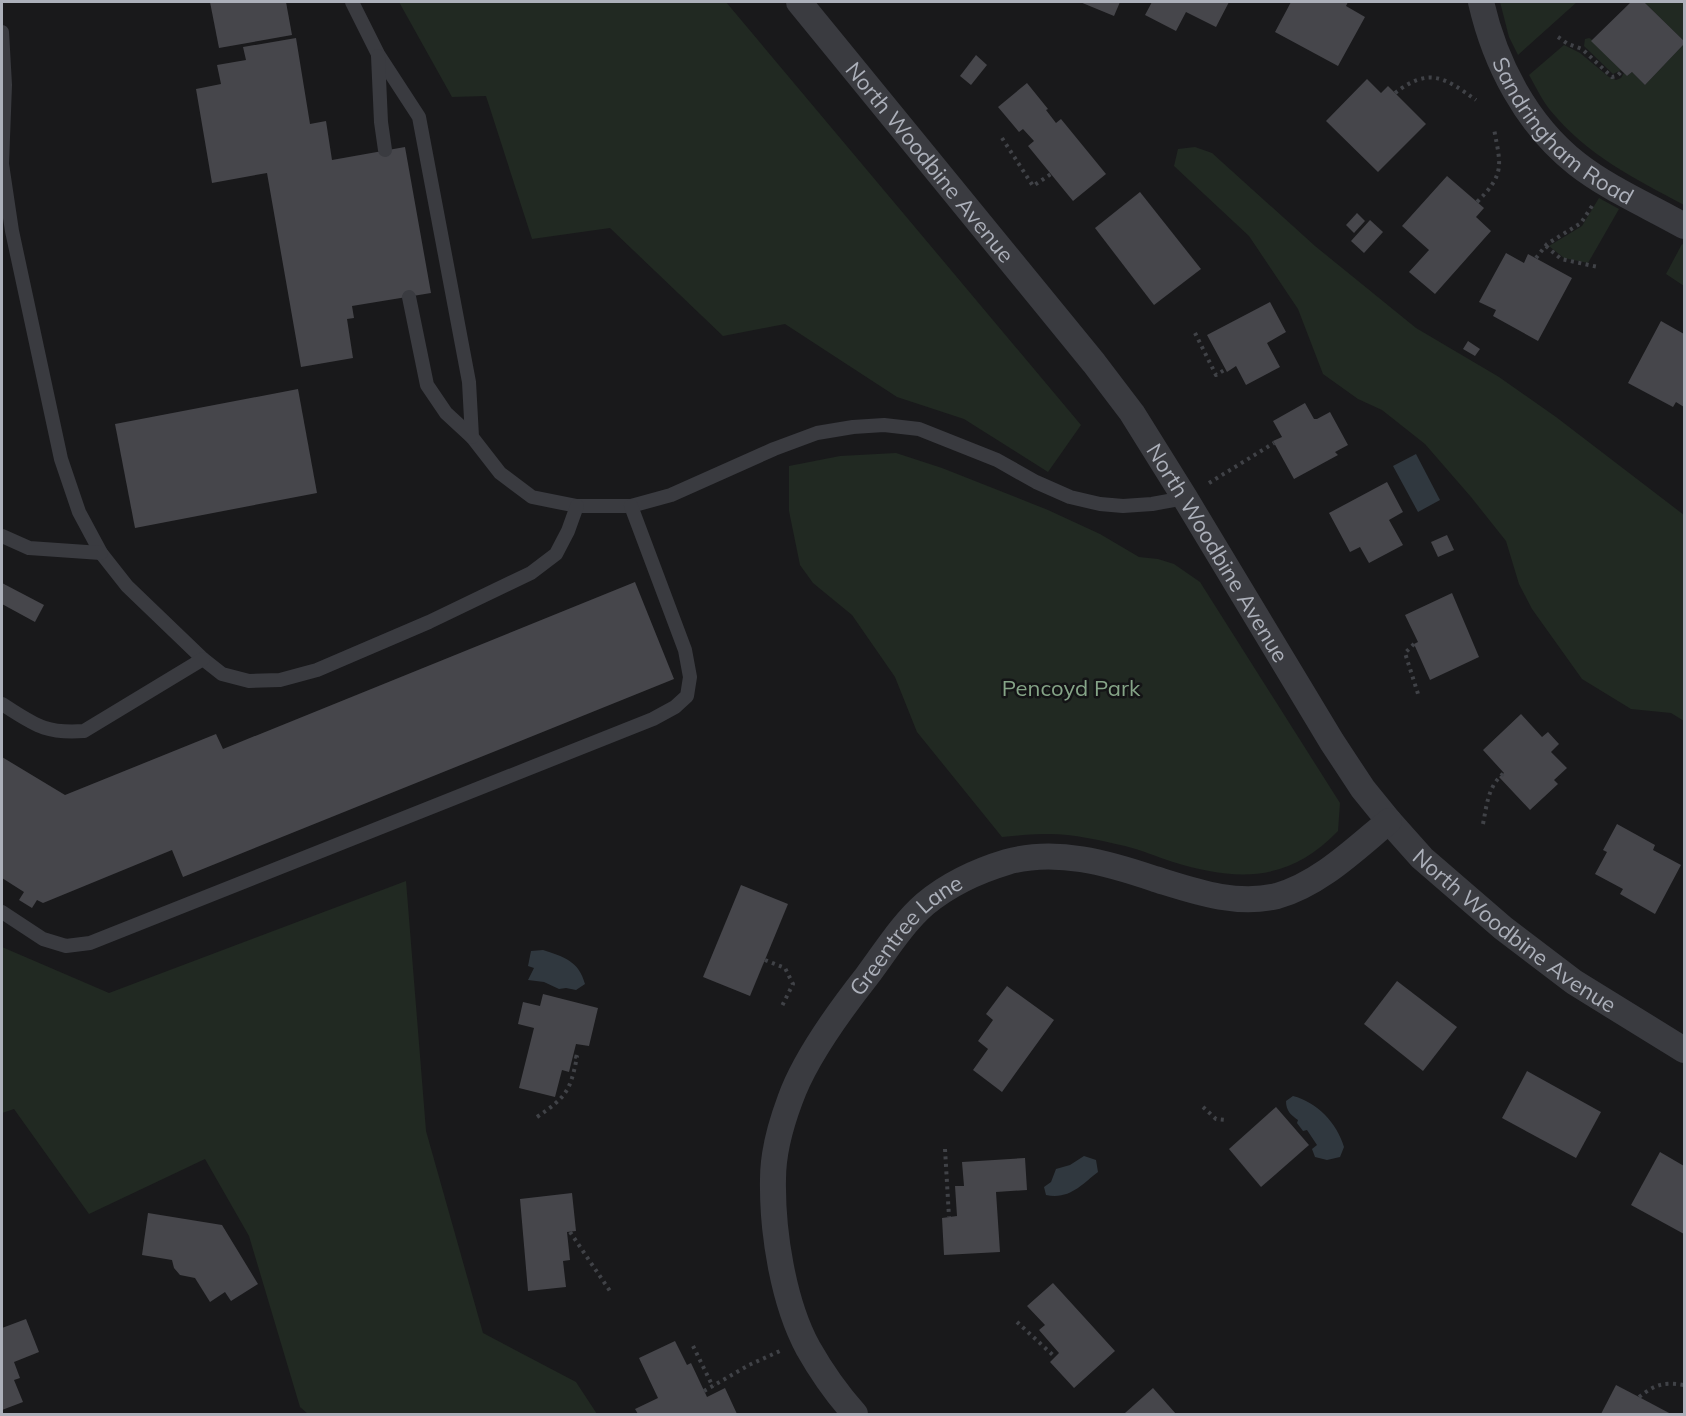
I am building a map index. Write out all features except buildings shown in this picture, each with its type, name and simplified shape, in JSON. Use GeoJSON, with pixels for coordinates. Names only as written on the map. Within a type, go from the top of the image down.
{"type":"FeatureCollection","features":[{"type":"Feature","properties":{"kind":"street","name":"North Woodbine Avenue"},"geometry":{"type":"LineString","coordinates":[[799,2],[1094,363],[1132,413],[1332,742],[1363,789],[1389,821],[1422,858],[1503,928],[1574,982],[1684,1050]]}},
{"type":"Feature","properties":{"kind":"street","name":"Sandringham Road"},"geometry":{"type":"LineString","coordinates":[[1481,2],[1486,27],[1506,76],[1525,107],[1556,145],[1577,164],[1605,182],[1684,226]]}},
{"type":"Feature","properties":{"kind":"street","name":"Greentree Lane"},"geometry":{"type":"LineString","coordinates":[[855,1414],[829,1381],[807,1346],[791,1304],[780,1256],[773,1177],[779,1134],[791,1097],[813,1054],[848,1000],[899,933],[925,905],[951,886],[976,872],[1010,861],[1043,857],[1073,857],[1100,862],[1192,891],[1223,897],[1252,899],[1278,895],[1304,884],[1331,867],[1389,821]]}},
{"type":"Feature","properties":{"kind":"lane"},"geometry":{"type":"LineString","coordinates":[[352,2],[378,54],[419,117],[469,382],[472,437]]}},
{"type":"Feature","properties":{"kind":"lane"},"geometry":{"type":"LineString","coordinates":[[2,32],[5,85],[2,164],[12,231],[61,459],[79,512],[100,553],[127,586],[203,659],[222,674],[249,681],[280,680],[317,670],[429,622],[531,573],[556,554],[577,506]]}},
{"type":"Feature","properties":{"kind":"lane"},"geometry":{"type":"LineString","coordinates":[[378,54],[381,122],[385,150]]}},
{"type":"Feature","properties":{"kind":"lane"},"geometry":{"type":"LineString","coordinates":[[409,297],[427,385],[446,413],[472,437],[500,473],[532,497],[577,506],[631,506],[671,495],[774,449],[817,433],[853,427],[884,426],[919,429],[996,460],[1070,497],[1090,502],[1123,506],[1185,498]]}},
{"type":"Feature","properties":{"kind":"lane"},"geometry":{"type":"LineString","coordinates":[[2,912],[43,939],[66,946],[90,943],[653,719],[675,707],[687,696],[690,677],[685,650],[631,506]]}},
{"type":"Feature","properties":{"kind":"lane"},"geometry":{"type":"LineString","coordinates":[[2,536],[29,548],[100,553]]}},
{"type":"Feature","properties":{"kind":"lane"},"geometry":{"type":"LineString","coordinates":[[2,704],[41,728],[62,733],[84,731],[203,659]]}},
{"type":"Feature","properties":{"kind":"path"},"geometry":{"type":"LineString","coordinates":[[1558,37],[1582,49],[1612,77],[1622,71]]}},
{"type":"Feature","properties":{"kind":"path"},"geometry":{"type":"LineString","coordinates":[[1395,93],[1410,82],[1431,76],[1443,80],[1476,100]]}},
{"type":"Feature","properties":{"kind":"path"},"geometry":{"type":"LineString","coordinates":[[1477,202],[1497,177],[1500,159],[1494,129]]}},
{"type":"Feature","properties":{"kind":"path"},"geometry":{"type":"LineString","coordinates":[[1002,138],[1033,186],[1051,174]]}},
{"type":"Feature","properties":{"kind":"path"},"geometry":{"type":"LineString","coordinates":[[1536,258],[1546,246],[1581,223],[1605,182]]}},
{"type":"Feature","properties":{"kind":"path"},"geometry":{"type":"LineString","coordinates":[[1546,246],[1561,259],[1598,267]]}},
{"type":"Feature","properties":{"kind":"path"},"geometry":{"type":"LineString","coordinates":[[1195,333],[1216,375],[1226,369]]}},
{"type":"Feature","properties":{"kind":"path"},"geometry":{"type":"LineString","coordinates":[[1216,479],[1274,443]]}},
{"type":"Feature","properties":{"kind":"path"},"geometry":{"type":"LineString","coordinates":[[1414,644],[1405,653],[1419,697]]}},
{"type":"Feature","properties":{"kind":"path"},"geometry":{"type":"LineString","coordinates":[[1483,824],[1490,792],[1495,780],[1504,773]]}},
{"type":"Feature","properties":{"kind":"path"},"geometry":{"type":"LineString","coordinates":[[765,960],[785,968],[793,984],[782,1006]]}},
{"type":"Feature","properties":{"kind":"path"},"geometry":{"type":"LineString","coordinates":[[537,1117],[561,1100],[572,1083],[577,1057],[573,1056]]}},
{"type":"Feature","properties":{"kind":"path"},"geometry":{"type":"LineString","coordinates":[[1203,1107],[1216,1119],[1226,1120]]}},
{"type":"Feature","properties":{"kind":"path"},"geometry":{"type":"LineString","coordinates":[[945,1149],[950,1217]]}},
{"type":"Feature","properties":{"kind":"path"},"geometry":{"type":"LineString","coordinates":[[570,1232],[612,1294]]}},
{"type":"Feature","properties":{"kind":"path"},"geometry":{"type":"LineString","coordinates":[[1017,1322],[1054,1357]]}},
{"type":"Feature","properties":{"kind":"path"},"geometry":{"type":"LineString","coordinates":[[693,1346],[713,1387]]}},
{"type":"Feature","properties":{"kind":"path"},"geometry":{"type":"LineString","coordinates":[[704,1391],[777,1352]]}},
{"type":"Feature","properties":{"kind":"path"},"geometry":{"type":"LineString","coordinates":[[1639,1397],[1652,1387],[1666,1382],[1684,1384]]}},
{"type":"Feature","properties":{"kind":"green space"},"geometry":{"type":"Polygon","coordinates":[[[399,2],[726,2],[1081,425],[1048,472],[964,419],[897,397],[785,324],[723,336],[610,228],[532,239],[486,96],[452,97],[399,2]]]}},
{"type":"Feature","properties":{"kind":"green space"},"geometry":{"type":"Polygon","coordinates":[[[1500,2],[1577,2],[1518,55],[1509,37],[1500,2]]]}},
{"type":"Feature","properties":{"kind":"green space"},"geometry":{"type":"Polygon","coordinates":[[[1644,2],[1684,2],[1684,41],[1644,2]]]}},
{"type":"Feature","properties":{"kind":"green space"},"geometry":{"type":"Polygon","coordinates":[[[1589,38],[1621,70],[1613,74],[1584,46],[1585,39],[1589,38]]]}},
{"type":"Feature","properties":{"kind":"green space"},"geometry":{"type":"Polygon","coordinates":[[[1684,44],[1684,205],[1612,165],[1580,140],[1550,110],[1529,75],[1564,45],[1580,53],[1609,77],[1616,80],[1624,73],[1627,76],[1632,72],[1645,85],[1684,44]]]}},
{"type":"Feature","properties":{"kind":"green space"},"geometry":{"type":"Polygon","coordinates":[[[1195,147],[1212,153],[1315,246],[1416,328],[1499,377],[1556,417],[1684,515],[1684,721],[1671,713],[1631,709],[1582,679],[1532,609],[1519,584],[1506,541],[1471,497],[1425,444],[1382,410],[1358,399],[1323,374],[1298,309],[1249,236],[1174,166],[1178,149],[1195,147]]]}},
{"type":"Feature","properties":{"kind":"green space"},"geometry":{"type":"Polygon","coordinates":[[[1599,198],[1619,209],[1588,263],[1564,258],[1549,246],[1582,226],[1599,198]]]}},
{"type":"Feature","properties":{"kind":"green space"},"geometry":{"type":"Polygon","coordinates":[[[1682,244],[1684,245],[1684,286],[1666,274],[1682,244]]]}},
{"type":"Feature","properties":{"kind":"green space","name":"Pencoyd Park"},"geometry":{"type":"Polygon","coordinates":[[[896,453],[942,468],[1048,510],[1100,534],[1139,557],[1174,564],[1200,582],[1340,803],[1338,831],[1320,848],[1301,860],[1262,873],[1241,874],[1197,869],[1131,848],[1084,837],[1033,834],[1002,837],[917,732],[895,677],[852,615],[813,583],[800,565],[789,511],[789,466],[840,456],[896,453]]]}},
{"type":"Feature","properties":{"kind":"green space"},"geometry":{"type":"Polygon","coordinates":[[[406,881],[426,1131],[483,1333],[576,1382],[597,1414],[308,1414],[300,1407],[249,1236],[205,1159],[89,1214],[14,1109],[2,1113],[2,947],[109,993],[406,881]]]}},
{"type":"Feature","properties":{"kind":"shaded area"},"geometry":{"type":"Polygon","coordinates":[[[1416,454],[1440,500],[1418,512],[1393,466],[1416,454]]]}},
{"type":"Feature","properties":{"kind":"shaded area"},"geometry":{"type":"Polygon","coordinates":[[[543,950],[575,965],[585,984],[576,990],[559,989],[544,982],[528,980],[534,968],[528,966],[531,951],[543,950]]]}},
{"type":"Feature","properties":{"kind":"shaded area"},"geometry":{"type":"Polygon","coordinates":[[[1293,1096],[1318,1108],[1331,1122],[1344,1147],[1340,1157],[1327,1160],[1315,1157],[1312,1149],[1317,1145],[1307,1130],[1303,1131],[1297,1123],[1298,1120],[1288,1110],[1286,1101],[1293,1096]]]}},
{"type":"Feature","properties":{"kind":"shaded area"},"geometry":{"type":"Polygon","coordinates":[[[1084,1156],[1096,1160],[1098,1172],[1069,1193],[1046,1195],[1044,1187],[1051,1182],[1056,1169],[1070,1165],[1084,1156]]]}}]}
